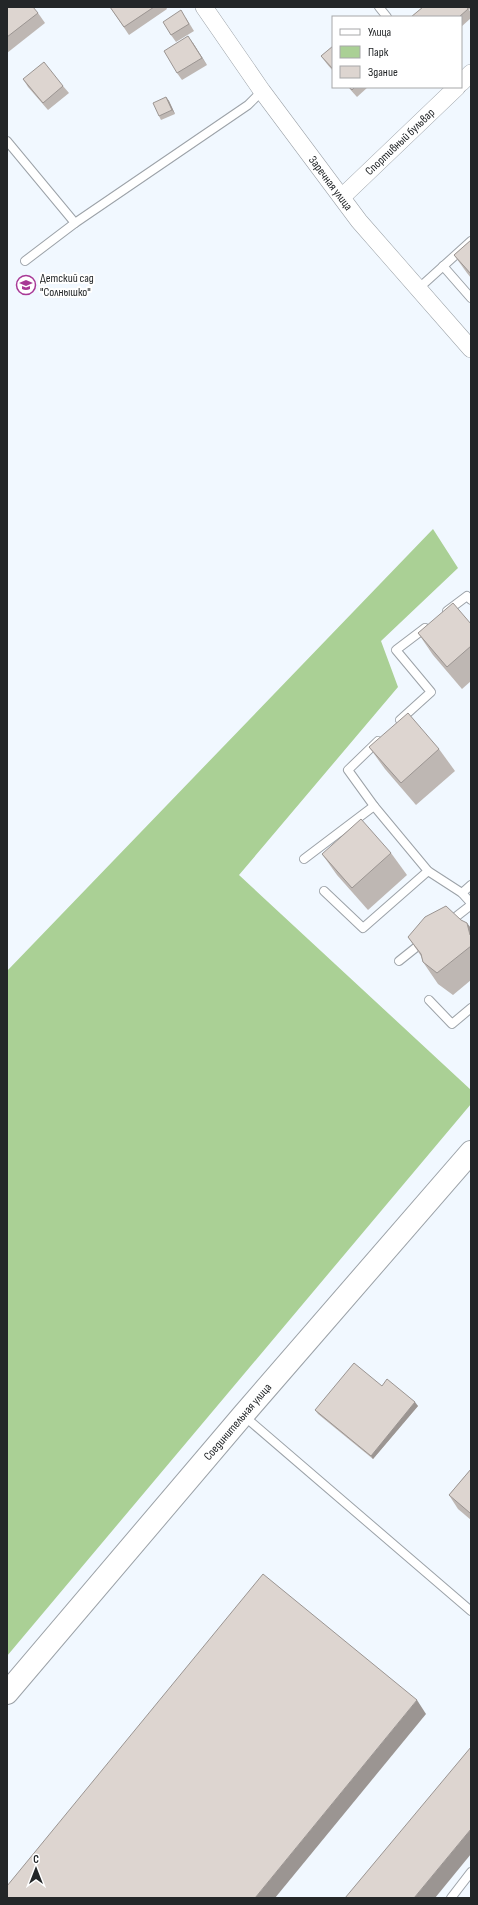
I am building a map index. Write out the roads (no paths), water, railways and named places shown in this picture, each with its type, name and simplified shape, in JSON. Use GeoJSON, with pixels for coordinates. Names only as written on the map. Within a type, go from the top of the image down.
{"type":"FeatureCollection","features":[{"type":"Feature","properties":{"kind":"street","name":"Заречная улица"},"geometry":{"type":"LineString","coordinates":[[204,7],[262,91],[342,196],[359,221],[471,349]]}},
{"type":"Feature","properties":{"kind":"street","name":"Спортивный бульвар"},"geometry":{"type":"LineString","coordinates":[[462,80],[471,73]]}},
{"type":"Feature","properties":{"kind":"street","name":"Спортивный бульвар"},"geometry":{"type":"LineString","coordinates":[[342,196],[453,88]]}},
{"type":"Feature","properties":{"kind":"street","name":"Соединительная улица"},"geometry":{"type":"LineString","coordinates":[[7,1693],[243,1415],[471,1152]]}},
{"type":"Feature","properties":{"kind":"lane"},"geometry":{"type":"LineString","coordinates":[[379,7],[386,16]]}},
{"type":"Feature","properties":{"kind":"lane"},"geometry":{"type":"LineString","coordinates":[[25,261],[75,223],[248,104],[262,91]]}},
{"type":"Feature","properties":{"kind":"lane"},"geometry":{"type":"LineString","coordinates":[[7,141],[75,223]]}},
{"type":"Feature","properties":{"kind":"lane"},"geometry":{"type":"LineString","coordinates":[[419,288],[471,241]]}},
{"type":"Feature","properties":{"kind":"lane"},"geometry":{"type":"LineString","coordinates":[[443,266],[471,298]]}},
{"type":"Feature","properties":{"kind":"lane"},"geometry":{"type":"LineString","coordinates":[[441,928],[471,904],[462,893],[428,871],[374,806],[348,770],[431,692],[396,650],[467,596],[471,600]]}},
{"type":"Feature","properties":{"kind":"lane"},"geometry":{"type":"LineString","coordinates":[[304,859],[374,806]]}},
{"type":"Feature","properties":{"kind":"lane"},"geometry":{"type":"LineString","coordinates":[[324,891],[363,928],[428,871]]}},
{"type":"Feature","properties":{"kind":"lane"},"geometry":{"type":"LineString","coordinates":[[462,893],[471,885]]}},
{"type":"Feature","properties":{"kind":"lane"},"geometry":{"type":"LineString","coordinates":[[399,961],[429,938]]}},
{"type":"Feature","properties":{"kind":"lane"},"geometry":{"type":"LineString","coordinates":[[429,1000],[452,1024],[471,1008]]}},
{"type":"Feature","properties":{"kind":"lane"},"geometry":{"type":"LineString","coordinates":[[243,1415],[471,1611]]}},
{"type":"Feature","properties":{"kind":"lane"},"geometry":{"type":"LineString","coordinates":[[451,1898],[471,1872]]}},
{"type":"Feature","properties":{"kind":"place","name":"Детский сад \"Солнышко\""},"geometry":{"type":"Point","coordinates":[26,285]}}]}
